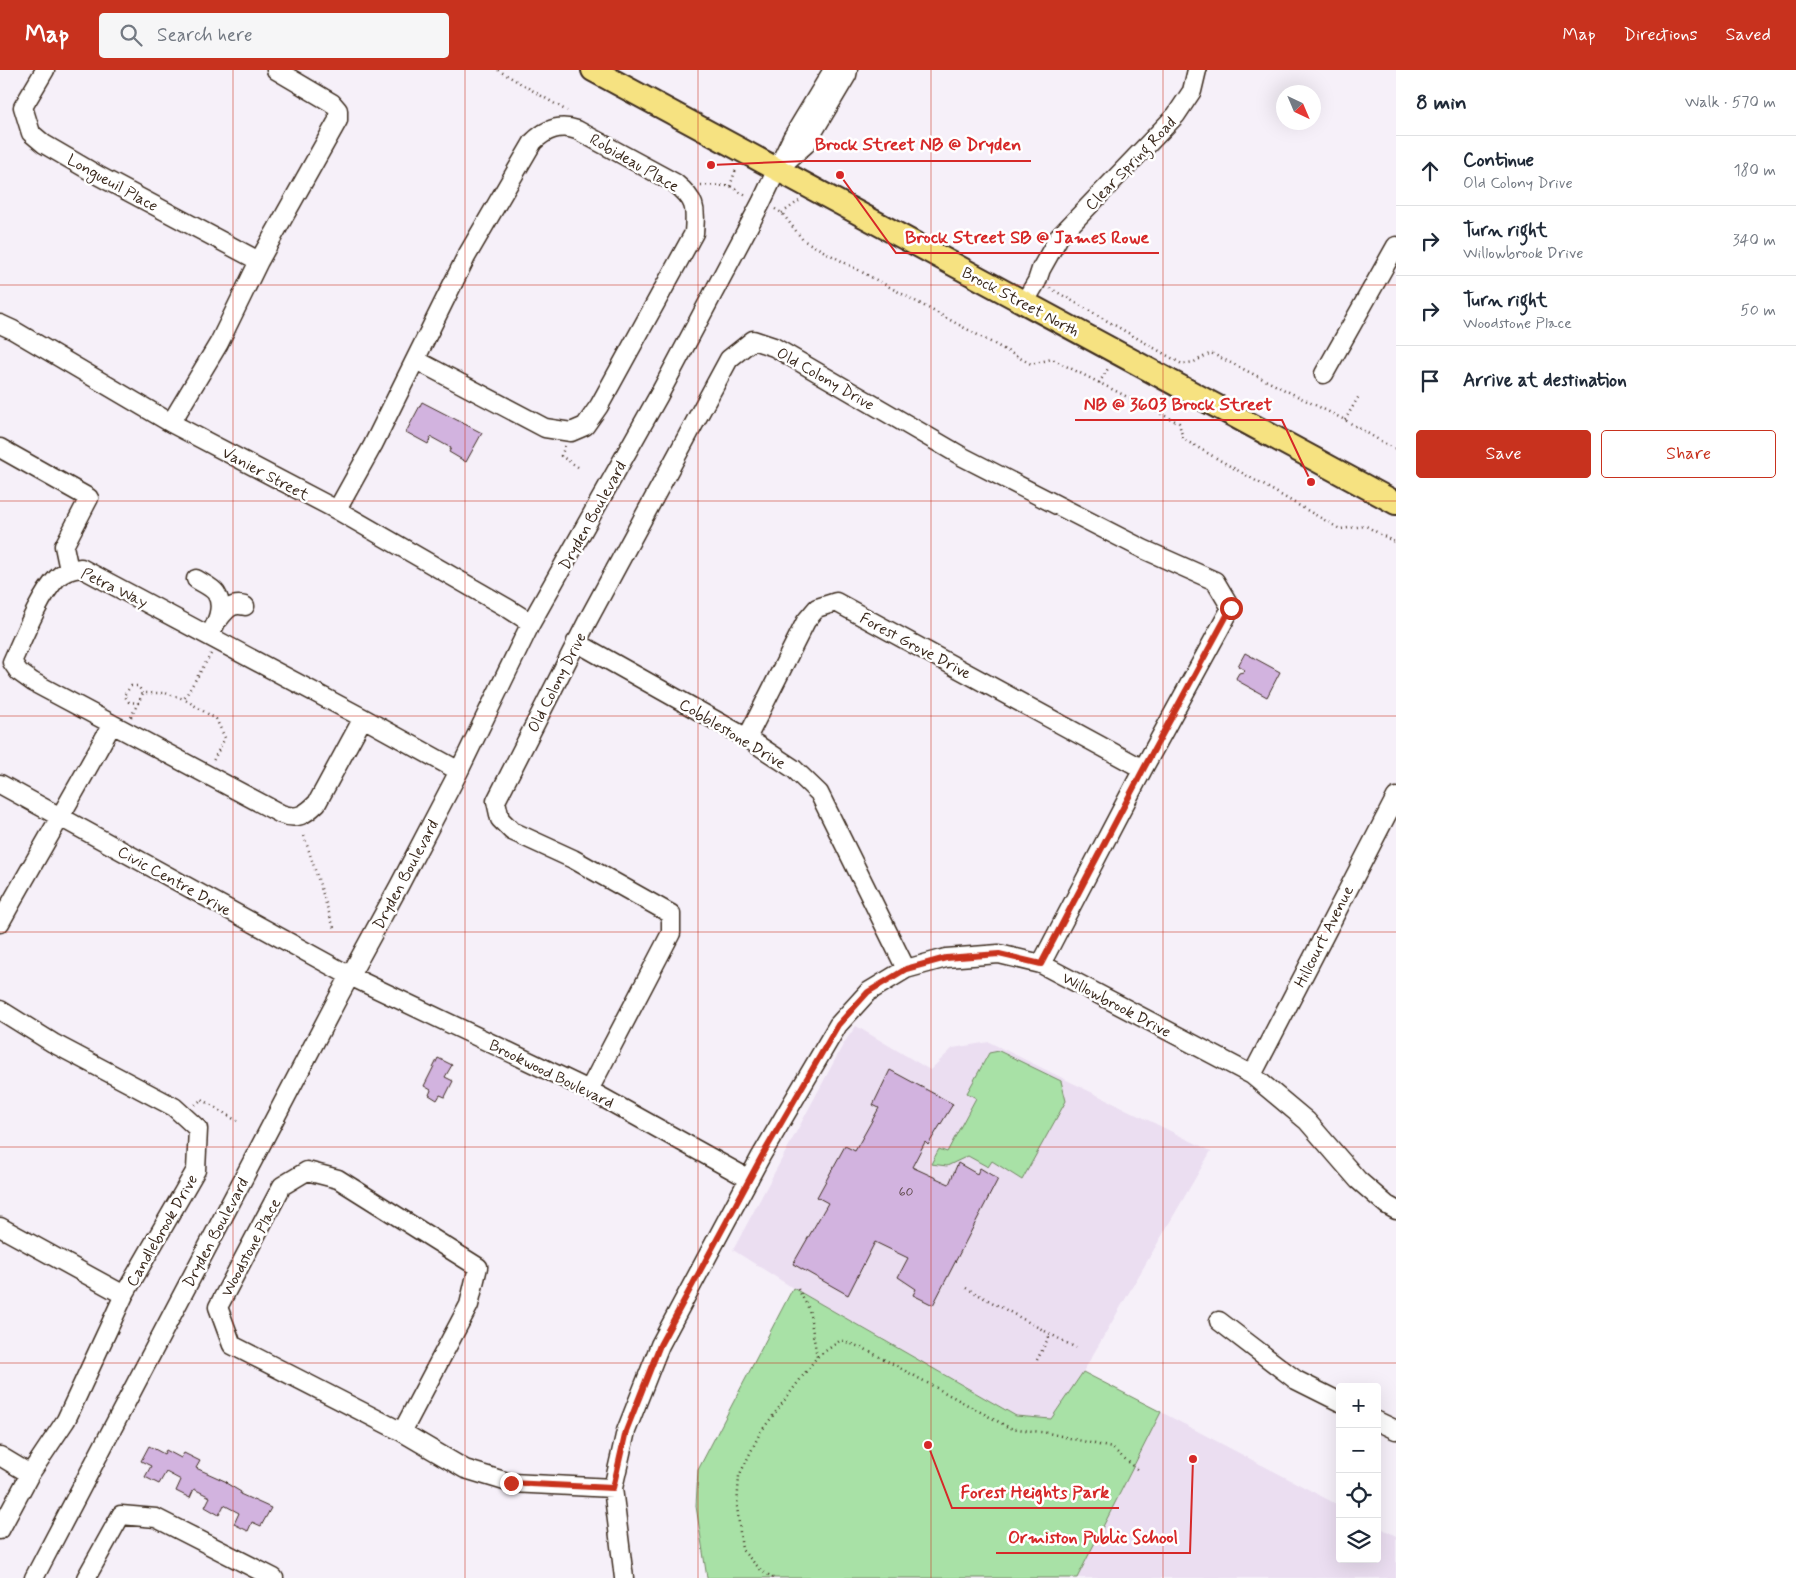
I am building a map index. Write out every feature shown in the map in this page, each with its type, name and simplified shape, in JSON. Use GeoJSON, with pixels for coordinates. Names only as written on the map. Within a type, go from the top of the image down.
{"type":"FeatureCollection","features":[{"type":"Feature","properties":{"kind":"main road","name":"Brock Street North"},"geometry":{"type":"LineString","coordinates":[[593,70],[1396,504]]}},
{"type":"Feature","properties":{"kind":"street","name":"Longueuil Place"},"geometry":{"type":"LineString","coordinates":[[44,70],[23,107],[31,133],[44,144],[99,176],[259,261]]}},
{"type":"Feature","properties":{"kind":"street"},"geometry":{"type":"LineString","coordinates":[[171,423],[219,343],[259,261],[338,120],[338,110],[332,103],[276,70]]}},
{"type":"Feature","properties":{"kind":"street","name":"Dryden Boulevard"},"geometry":{"type":"LineString","coordinates":[[34,1578],[459,771],[531,623],[659,395],[761,203],[792,138],[834,70]]}},
{"type":"Feature","properties":{"kind":"street"},"geometry":{"type":"LineString","coordinates":[[776,170],[806,144],[847,75],[848,70]]}},
{"type":"Feature","properties":{"kind":"street","name":"Clear Spring Road"},"geometry":{"type":"LineString","coordinates":[[1024,303],[1059,237],[1176,115],[1192,91],[1196,70]]}},
{"type":"Feature","properties":{"kind":"street","name":"Robideau Place"},"geometry":{"type":"LineString","coordinates":[[337,510],[373,445],[466,257],[533,142],[542,133],[566,126],[577,130],[675,183],[687,193],[694,203],[696,214],[694,233],[599,406],[585,426],[571,432]]}},
{"type":"Feature","properties":{"kind":"street"},"geometry":{"type":"LineString","coordinates":[[1324,374],[1396,246]]}},
{"type":"Feature","properties":{"kind":"street","name":"Vanier Street"},"geometry":{"type":"LineString","coordinates":[[0,324],[171,423],[337,510],[509,608],[531,623]]}},
{"type":"Feature","properties":{"kind":"street","name":"Old Colony Drive"},"geometry":{"type":"LineString","coordinates":[[590,1090],[670,933],[671,914],[573,859],[512,832],[500,819],[496,802],[576,642],[729,359],[753,340],[774,347],[963,457],[1143,549],[1215,581],[1231,608],[1041,964]]}},
{"type":"Feature","properties":{"kind":"street"},"geometry":{"type":"LineString","coordinates":[[416,360],[545,428],[571,432]]}},
{"type":"Feature","properties":{"kind":"street"},"geometry":{"type":"LineString","coordinates":[[0,448],[89,498],[64,546],[69,570]]}},
{"type":"Feature","properties":{"kind":"street","name":"Petra Way"},"geometry":{"type":"LineString","coordinates":[[363,718],[317,804],[306,813],[291,818],[33,682],[19,672],[12,662],[46,592],[57,578],[69,570],[82,568],[363,718],[459,771]]}},
{"type":"Feature","properties":{"kind":"street"},"geometry":{"type":"LineString","coordinates":[[196,579],[217,595],[219,619],[214,639]]}},
{"type":"Feature","properties":{"kind":"street","name":"Forest Grove Drive"},"geometry":{"type":"LineString","coordinates":[[747,738],[806,621],[817,608],[836,602],[1144,768]]}},
{"type":"Feature","properties":{"kind":"street"},"geometry":{"type":"LineString","coordinates":[[219,619],[227,608],[238,604],[245,606]]}},
{"type":"Feature","properties":{"kind":"street","name":"Cobblestone Drive"},"geometry":{"type":"LineString","coordinates":[[576,642],[747,738],[794,769],[819,793],[906,969]]}},
{"type":"Feature","properties":{"kind":"street"},"geometry":{"type":"LineString","coordinates":[[0,923],[59,817],[118,727]]}},
{"type":"Feature","properties":{"kind":"street","name":"Civic Centre Drive"},"geometry":{"type":"LineString","coordinates":[[0,784],[350,976]]}},
{"type":"Feature","properties":{"kind":"street","name":"Hillcourt Avenue"},"geometry":{"type":"LineString","coordinates":[[1252,1075],[1396,797]]}},
{"type":"Feature","properties":{"kind":"street","name":"Willowbrook Drive"},"geometry":{"type":"LineString","coordinates":[[624,1578],[613,1488],[626,1431],[660,1345],[749,1179],[838,1025],[868,992],[906,969],[946,958],[999,954],[1041,964],[1252,1075],[1306,1121],[1358,1180],[1387,1205],[1396,1210]]}},
{"type":"Feature","properties":{"kind":"street","name":"Brookwood Boulevard"},"geometry":{"type":"LineString","coordinates":[[350,976],[590,1090],[749,1179]]}},
{"type":"Feature","properties":{"kind":"street","name":"Candlebrook Drive"},"geometry":{"type":"LineString","coordinates":[[0,1010],[53,1043],[174,1107],[198,1129],[196,1170],[124,1295],[66,1420],[30,1474],[0,1530]]}},
{"type":"Feature","properties":{"kind":"street","name":"Woodstone Place"},"geometry":{"type":"LineString","coordinates":[[402,1432],[469,1305],[478,1267],[338,1179],[307,1171],[282,1186],[218,1307],[232,1345],[402,1432],[465,1469],[511,1483],[613,1488]]}},
{"type":"Feature","properties":{"kind":"street"},"geometry":{"type":"LineString","coordinates":[[0,1227],[124,1295]]}},
{"type":"Feature","properties":{"kind":"street"},"geometry":{"type":"LineString","coordinates":[[1219,1321],[1296,1380],[1336,1400]]}},
{"type":"Feature","properties":{"kind":"street"},"geometry":{"type":"LineString","coordinates":[[1381,1423],[1396,1430]]}},
{"type":"Feature","properties":{"kind":"street"},"geometry":{"type":"LineString","coordinates":[[0,1456],[30,1474]]}},
{"type":"Feature","properties":{"kind":"street"},"geometry":{"type":"LineString","coordinates":[[86,1578],[121,1515],[156,1518],[274,1578]]}},
{"type":"Feature","properties":{"kind":"path"},"geometry":{"type":"LineString","coordinates":[[761,203],[782,213],[803,240],[1031,364],[1052,359],[1179,423],[1183,439],[1340,529],[1366,526],[1396,543]]}},
{"type":"Feature","properties":{"kind":"path"},"geometry":{"type":"LineString","coordinates":[[1037,280],[1182,364],[1194,362],[1211,353],[1345,420],[1396,450]]}},
{"type":"Feature","properties":{"kind":"path"},"geometry":{"type":"LineString","coordinates":[[1345,420],[1359,396]]}},
{"type":"Feature","properties":{"kind":"path"},"geometry":{"type":"LineString","coordinates":[[571,432],[561,456],[578,467]]}},
{"type":"Feature","properties":{"kind":"path"},"geometry":{"type":"LineString","coordinates":[[184,699],[214,639]]}},
{"type":"Feature","properties":{"kind":"path"},"geometry":{"type":"LineString","coordinates":[[139,703],[129,702],[124,695],[131,686],[138,686],[144,693],[165,693],[184,699],[216,719],[225,738],[207,774]]}},
{"type":"Feature","properties":{"kind":"path"},"geometry":{"type":"LineString","coordinates":[[118,727],[139,703],[144,693]]}},
{"type":"Feature","properties":{"kind":"path"},"geometry":{"type":"LineString","coordinates":[[304,836],[334,928]]}},
{"type":"Feature","properties":{"kind":"path"},"geometry":{"type":"LineString","coordinates":[[182,1115],[202,1099],[237,1121]]}},
{"type":"Feature","properties":{"kind":"path"},"geometry":{"type":"LineString","coordinates":[[966,1288],[1076,1348]]}},
{"type":"Feature","properties":{"kind":"path"},"geometry":{"type":"LineString","coordinates":[[798,1289],[809,1309],[817,1357]]}},
{"type":"Feature","properties":{"kind":"path"},"geometry":{"type":"LineString","coordinates":[[1037,1360],[1050,1334]]}},
{"type":"Feature","properties":{"kind":"path"},"geometry":{"type":"LineString","coordinates":[[773,1578],[760,1569],[742,1550],[737,1506],[738,1476],[760,1433],[817,1357],[842,1340],[865,1348],[1010,1428],[1112,1448],[1138,1470]]}},
{"type":"Feature","properties":{"kind":"shaded area"},"geometry":{"type":"Polygon","coordinates":[[[856,1026],[930,1070],[953,1048],[989,1042],[1211,1151],[1083,1372],[1051,1419],[1016,1416],[793,1288],[733,1250],[844,1043],[856,1026]]]}},
{"type":"Feature","properties":{"kind":"shaded area"},"geometry":{"type":"Polygon","coordinates":[[[1161,1412],[1336,1504],[1336,1563],[1381,1563],[1381,1528],[1396,1536],[1396,1578],[1077,1578],[1161,1412]]]}},
{"type":"Feature","properties":{"kind":"green space"},"geometry":{"type":"Polygon","coordinates":[[[999,1051],[1061,1081],[1066,1101],[1022,1180],[992,1161],[988,1167],[968,1156],[947,1166],[931,1164],[939,1149],[947,1152],[976,1098],[967,1093],[989,1053],[999,1051]]]}},
{"type":"Feature","properties":{"kind":"green space"},"geometry":{"type":"Polygon","coordinates":[[[793,1288],[1016,1416],[1051,1419],[1083,1372],[1161,1412],[1077,1578],[707,1578],[696,1506],[698,1470],[793,1288]]]}},
{"type":"Feature","properties":{"kind":"building"},"geometry":{"type":"Polygon","coordinates":[[[422,402],[482,433],[466,462],[449,452],[451,448],[431,437],[428,444],[406,432],[422,402]]]}},
{"type":"Feature","properties":{"kind":"building"},"geometry":{"type":"Polygon","coordinates":[[[1245,653],[1280,672],[1267,697],[1238,681],[1236,678],[1239,673],[1245,670],[1238,666],[1245,653]]]}},
{"type":"Feature","properties":{"kind":"building"},"geometry":{"type":"Polygon","coordinates":[[[438,1058],[452,1065],[445,1077],[453,1081],[445,1097],[440,1095],[437,1100],[429,1095],[431,1090],[424,1086],[438,1058]]]}},
{"type":"Feature","properties":{"kind":"building"},"geometry":{"type":"Polygon","coordinates":[[[890,1070],[953,1104],[928,1145],[925,1142],[912,1167],[949,1184],[958,1163],[977,1174],[980,1168],[998,1179],[933,1305],[913,1295],[916,1289],[898,1277],[908,1258],[875,1242],[848,1295],[793,1264],[828,1203],[817,1197],[845,1146],[855,1151],[879,1108],[873,1105],[890,1070]]]}},
{"type":"Feature","properties":{"kind":"building"},"geometry":{"type":"Polygon","coordinates":[[[149,1446],[164,1454],[166,1450],[181,1458],[184,1453],[200,1461],[196,1468],[227,1482],[241,1492],[240,1494],[271,1508],[261,1526],[252,1522],[248,1531],[234,1524],[239,1513],[224,1505],[219,1515],[205,1507],[210,1497],[194,1489],[190,1498],[176,1491],[181,1480],[166,1472],[159,1484],[145,1477],[151,1466],[141,1461],[149,1446]]]}},
{"type":"Feature","properties":{"kind":"place","name":"Brock Street NB @ Dryden"},"geometry":{"type":"Point","coordinates":[711,165]}},
{"type":"Feature","properties":{"kind":"place","name":"Brock Street SB @ James Rowe"},"geometry":{"type":"Point","coordinates":[840,175]}},
{"type":"Feature","properties":{"kind":"place","name":"NB @ 3603 Brock Street"},"geometry":{"type":"Point","coordinates":[1311,482]}},
{"type":"Feature","properties":{"kind":"place","name":"Forest Heights Park"},"geometry":{"type":"Point","coordinates":[928,1445]}},
{"type":"Feature","properties":{"kind":"place","name":"Ormiston Public School"},"geometry":{"type":"Point","coordinates":[1193,1459]}},
{"type":"Feature","properties":{"kind":"route"},"geometry":{"type":"LineString","coordinates":[[511,1483],[613,1488],[626,1431],[660,1345],[762,1156],[838,1025],[868,992],[906,969],[946,958],[999,954],[1041,964],[1231,608]]}}]}
